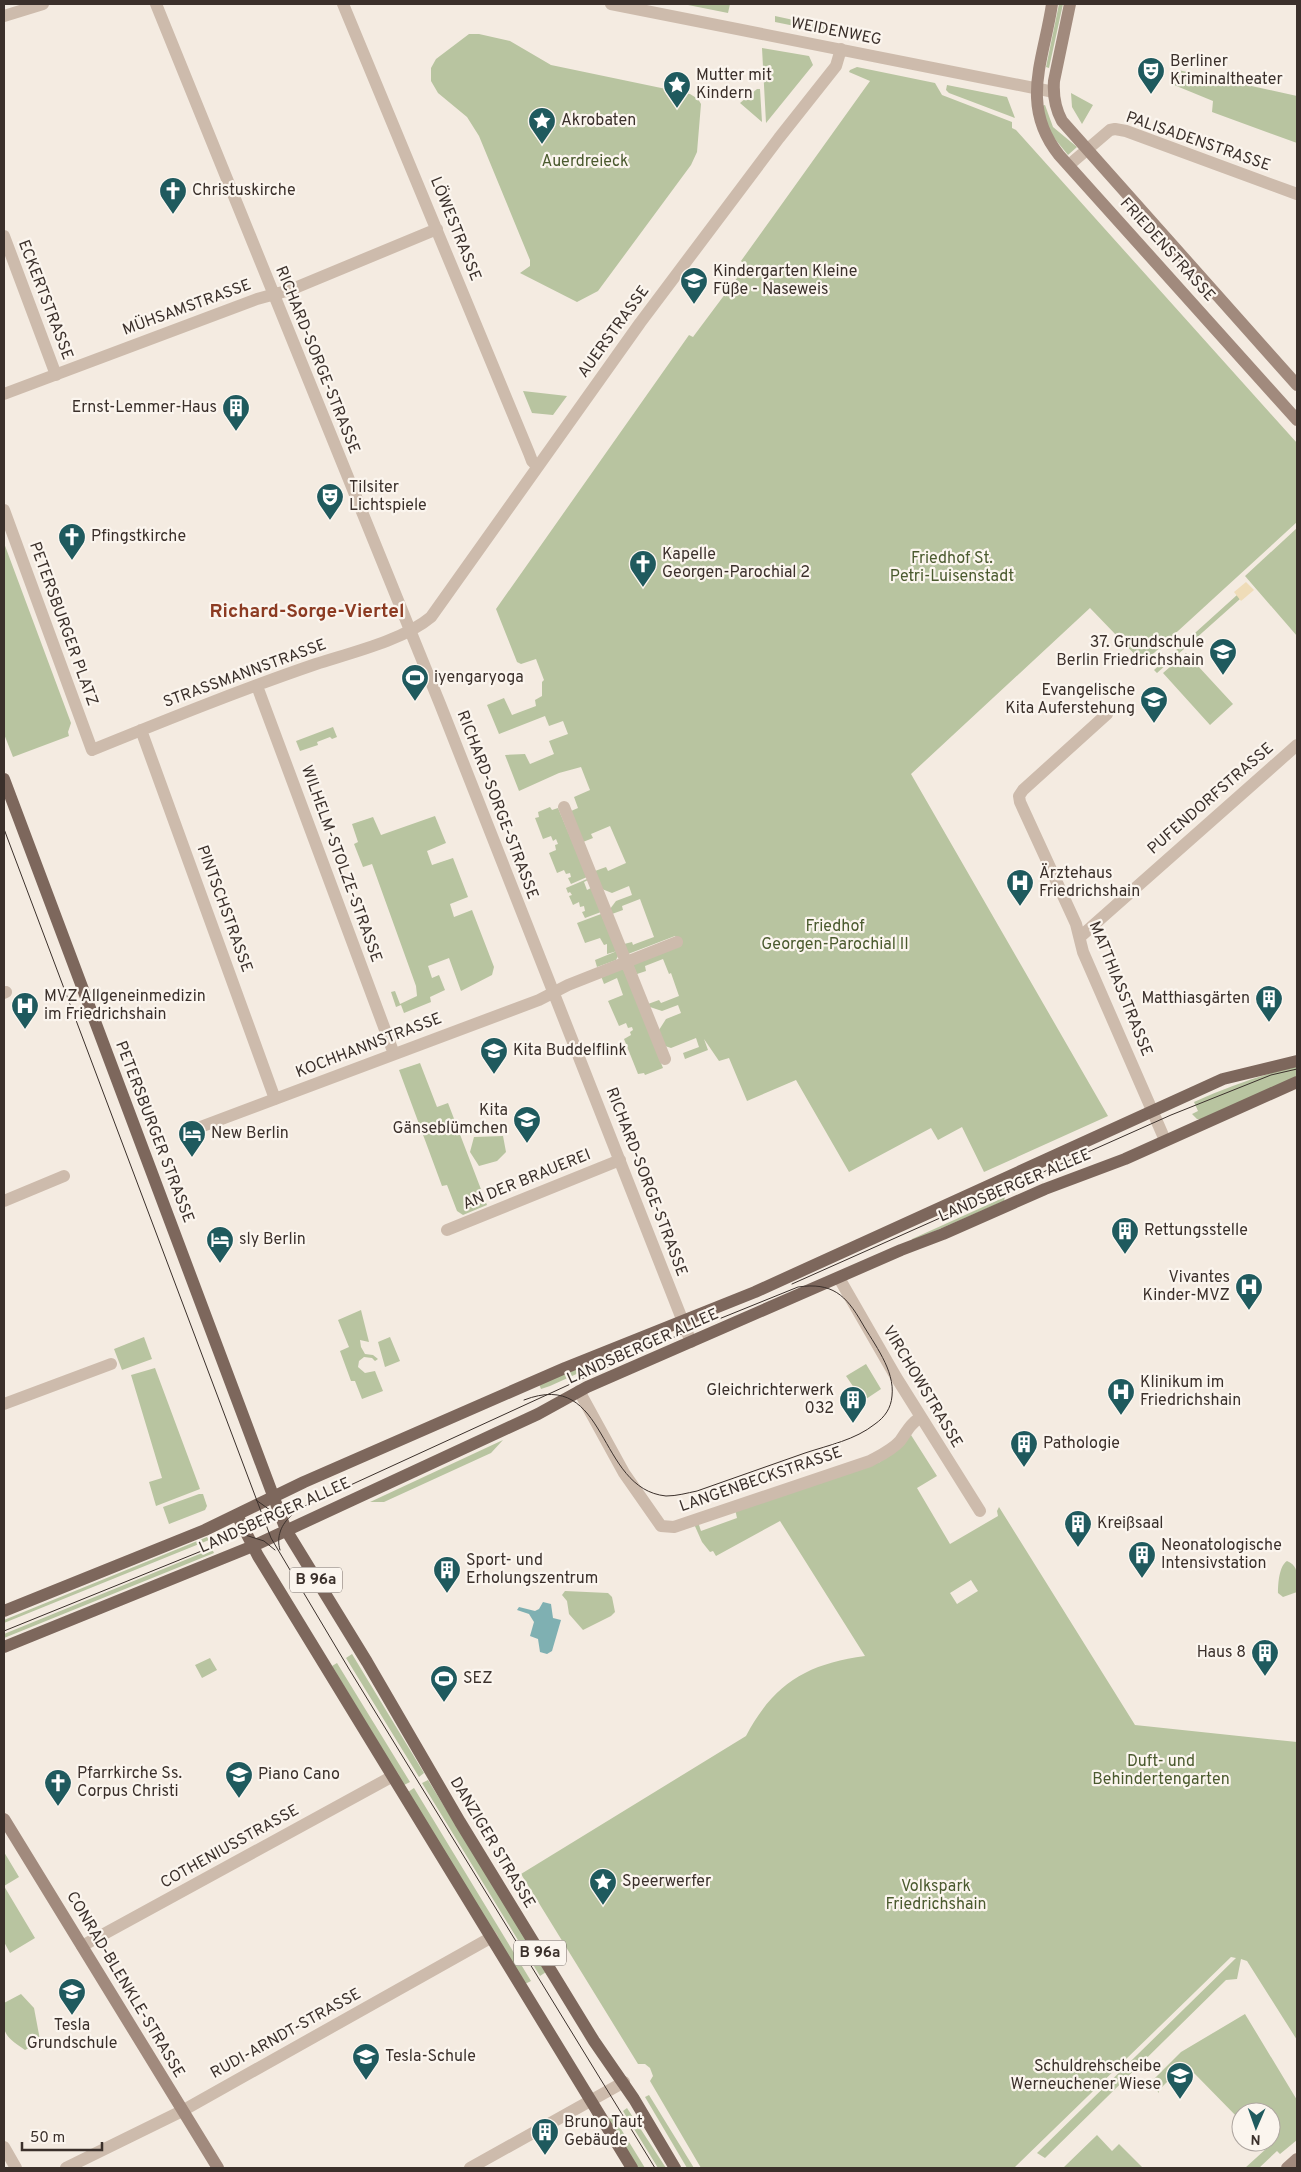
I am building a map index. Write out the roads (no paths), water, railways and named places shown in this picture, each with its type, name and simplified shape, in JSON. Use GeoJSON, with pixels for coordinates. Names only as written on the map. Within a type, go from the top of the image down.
{"type":"FeatureCollection","features":[{"type":"Feature","properties":{"kind":"main road","name":"PETERSBURGER STRASSE"},"geometry":{"type":"LineString","coordinates":[[4,779],[273,1497]]}},
{"type":"Feature","properties":{"kind":"main road","name":"LANDSBERGER ALLEE"},"geometry":{"type":"LineString","coordinates":[[4,1612],[205,1530],[273,1497],[548,1375],[739,1299],[1223,1079],[1297,1062]]}},
{"type":"Feature","properties":{"kind":"main road","name":"LANDSBERGER ALLEE"},"geometry":{"type":"LineString","coordinates":[[4,1646],[253,1546],[538,1414],[581,1396],[691,1342],[901,1250],[1165,1140],[1297,1082]]}},
{"type":"Feature","properties":{"kind":"main road","name":"B 96a"},"geometry":{"type":"LineString","coordinates":[[273,1497],[286,1530]]}},
{"type":"Feature","properties":{"kind":"main road","name":"B 96a"},"geometry":{"type":"LineString","coordinates":[[237,1515],[253,1546],[632,2168]]}},
{"type":"Feature","properties":{"kind":"main road","name":"DANZIGER STRASSE"},"geometry":{"type":"LineString","coordinates":[[286,1530],[594,2041],[624,2082],[675,2168]]}},
{"type":"Feature","properties":{"kind":"street"},"geometry":{"type":"LineString","coordinates":[[5,11],[43,4]]}},
{"type":"Feature","properties":{"kind":"street","name":"RICHARD-SORGE-STRASSE"},"geometry":{"type":"LineString","coordinates":[[156,4],[410,631],[691,1342]]}},
{"type":"Feature","properties":{"kind":"street","name":"LÖWESTRASSE"},"geometry":{"type":"LineString","coordinates":[[343,4],[532,461],[537,466]]}},
{"type":"Feature","properties":{"kind":"street","name":"WEIDENWEG"},"geometry":{"type":"LineString","coordinates":[[611,4],[841,49],[1036,90],[1054,92]]}},
{"type":"Feature","properties":{"kind":"street","name":"FRIEDENSTRASSE"},"geometry":{"type":"LineString","coordinates":[[1052,4],[1036,90],[1037,112],[1045,134],[1069,165],[1297,420]]}},
{"type":"Feature","properties":{"kind":"street"},"geometry":{"type":"LineString","coordinates":[[1054,92],[1070,4]]}},
{"type":"Feature","properties":{"kind":"street","name":"AUERSTRASSE"},"geometry":{"type":"LineString","coordinates":[[410,631],[431,617],[537,466],[684,263],[836,66],[841,49]]}},
{"type":"Feature","properties":{"kind":"street","name":"FRIEDENSTRASSE"},"geometry":{"type":"LineString","coordinates":[[1054,92],[1057,111],[1062,121],[1297,385]]}},
{"type":"Feature","properties":{"kind":"street","name":"PALISADENSTRASSE"},"geometry":{"type":"LineString","coordinates":[[1069,165],[1110,130],[1126,131],[1297,194]]}},
{"type":"Feature","properties":{"kind":"street","name":"MÜHSAMSTRASSE"},"geometry":{"type":"LineString","coordinates":[[4,394],[273,294],[290,290],[437,229]]}},
{"type":"Feature","properties":{"kind":"street","name":"ECKERTSTRASSE"},"geometry":{"type":"LineString","coordinates":[[4,236],[56,375]]}},
{"type":"Feature","properties":{"kind":"street","name":"PETERSBURGER PLATZ"},"geometry":{"type":"LineString","coordinates":[[4,510],[92,750]]}},
{"type":"Feature","properties":{"kind":"street","name":"STRASSMANNSTRASSE"},"geometry":{"type":"LineString","coordinates":[[92,750],[257,686],[410,631]]}},
{"type":"Feature","properties":{"kind":"street","name":"WILHELM-STOLZE-STRASSE"},"geometry":{"type":"LineString","coordinates":[[257,686],[394,1054]]}},
{"type":"Feature","properties":{"kind":"street","name":"MATTHIASSTRASSE"},"geometry":{"type":"LineString","coordinates":[[1107,714],[1030,784],[1020,796],[1020,802],[1076,924],[1083,952],[1165,1140]]}},
{"type":"Feature","properties":{"kind":"street","name":"PINTSCHSTRASSE"},"geometry":{"type":"LineString","coordinates":[[141,730],[275,1099]]}},
{"type":"Feature","properties":{"kind":"street","name":"PUFENDORFSTRASSE"},"geometry":{"type":"LineString","coordinates":[[1080,937],[1297,745]]}},
{"type":"Feature","properties":{"kind":"street"},"geometry":{"type":"LineString","coordinates":[[564,807],[665,1059]]}},
{"type":"Feature","properties":{"kind":"street","name":"KOCHHANNSTRASSE"},"geometry":{"type":"LineString","coordinates":[[196,1129],[539,1000],[553,992],[677,942]]}},
{"type":"Feature","properties":{"kind":"street","name":"AN DER BRAUEREI"},"geometry":{"type":"LineString","coordinates":[[447,1230],[620,1160]]}},
{"type":"Feature","properties":{"kind":"street"},"geometry":{"type":"LineString","coordinates":[[4,1201],[64,1176]]}},
{"type":"Feature","properties":{"kind":"street","name":"VIRCHOWSTRASSE"},"geometry":{"type":"LineString","coordinates":[[839,1278],[921,1417],[980,1512]]}},
{"type":"Feature","properties":{"kind":"street"},"geometry":{"type":"LineString","coordinates":[[4,1404],[110,1364]]}},
{"type":"Feature","properties":{"kind":"street","name":"LANGENBECKSTRASSE"},"geometry":{"type":"LineString","coordinates":[[581,1396],[622,1468],[661,1526],[674,1527],[870,1460],[891,1449],[899,1442],[909,1426],[921,1417]]}},
{"type":"Feature","properties":{"kind":"street","name":"COTHENIUSSTRASSE"},"geometry":{"type":"LineString","coordinates":[[82,1946],[393,1776]]}},
{"type":"Feature","properties":{"kind":"street","name":"CONRAD-BLENKLE-STRASSE"},"geometry":{"type":"LineString","coordinates":[[4,1819],[218,2168]]}},
{"type":"Feature","properties":{"kind":"street","name":"RUDI-ARNDT-STRASSE"},"geometry":{"type":"LineString","coordinates":[[66,2168],[182,2110],[492,1938]]}},
{"type":"Feature","properties":{"kind":"street"},"geometry":{"type":"LineString","coordinates":[[470,2168],[624,2082]]}},
{"type":"Feature","properties":{"kind":"street"},"geometry":{"type":"LineString","coordinates":[[4,2148],[16,2168]]}},
{"type":"Feature","properties":{"kind":"street"},"geometry":{"type":"LineString","coordinates":[[1287,2168],[1297,2159]]}},
{"type":"Feature","properties":{"kind":"water"},"geometry":{"type":"Polygon","coordinates":[[[543,1602],[551,1604],[553,1618],[561,1620],[552,1651],[547,1654],[540,1652],[538,1639],[530,1636],[534,1622],[529,1614],[517,1610],[519,1607],[535,1611],[539,1609],[543,1602]]]}},
{"type":"Feature","properties":{"kind":"tram line"},"geometry":{"type":"LineString","coordinates":[[4,829],[271,1538],[349,1669],[655,2168]]}},
{"type":"Feature","properties":{"kind":"tram line"},"geometry":{"type":"LineString","coordinates":[[792,1284],[1171,1115],[1271,1075],[1297,1069]]}},
{"type":"Feature","properties":{"kind":"tram line"},"geometry":{"type":"LineString","coordinates":[[4,1631],[246,1533],[662,1342],[798,1287],[810,1286],[829,1289],[844,1298],[856,1313],[883,1358],[892,1386],[892,1396],[885,1415],[859,1434],[842,1442],[697,1491],[670,1496],[643,1489],[626,1473],[588,1414],[572,1400],[552,1394],[524,1400]]}},
{"type":"Feature","properties":{"kind":"tram line"},"geometry":{"type":"LineString","coordinates":[[256,1500],[270,1510],[290,1512]]}},
{"type":"Feature","properties":{"kind":"tram line"},"geometry":{"type":"LineString","coordinates":[[280,1550],[280,1531],[292,1515]]}},
{"type":"Feature","properties":{"kind":"tram line"},"geometry":{"type":"LineString","coordinates":[[242,1534],[264,1541],[275,1550]]}},
{"type":"Feature","properties":{"kind":"place","name":"Berliner Kriminaltheater"},"geometry":{"type":"Point","coordinates":[1151,95]}},
{"type":"Feature","properties":{"kind":"place","name":"Mutter mit Kindern"},"geometry":{"type":"Point","coordinates":[677,109]}},
{"type":"Feature","properties":{"kind":"place","name":"Akrobaten"},"geometry":{"type":"Point","coordinates":[542,145]}},
{"type":"Feature","properties":{"kind":"place","name":"Christuskirche"},"geometry":{"type":"Point","coordinates":[173,215]}},
{"type":"Feature","properties":{"kind":"place","name":"Kindergarten Kleine Füße - Naseweis"},"geometry":{"type":"Point","coordinates":[694,305]}},
{"type":"Feature","properties":{"kind":"place","name":"Ernst-Lemmer-Haus"},"geometry":{"type":"Point","coordinates":[236,432]}},
{"type":"Feature","properties":{"kind":"place","name":"Tilsiter Lichtspiele"},"geometry":{"type":"Point","coordinates":[330,521]}},
{"type":"Feature","properties":{"kind":"place","name":"Pfingstkirche"},"geometry":{"type":"Point","coordinates":[72,561]}},
{"type":"Feature","properties":{"kind":"place","name":"Kapelle Georgen-Parochial 2"},"geometry":{"type":"Point","coordinates":[643,588]}},
{"type":"Feature","properties":{"kind":"place","name":"37. Grundschule Berlin Friedrichshain"},"geometry":{"type":"Point","coordinates":[1223,676]}},
{"type":"Feature","properties":{"kind":"place","name":"iyengaryoga"},"geometry":{"type":"Point","coordinates":[415,702]}},
{"type":"Feature","properties":{"kind":"place","name":"Evangelische Kita Auferstehung"},"geometry":{"type":"Point","coordinates":[1154,724]}},
{"type":"Feature","properties":{"kind":"place","name":"Ärztehaus Friedrichshain"},"geometry":{"type":"Point","coordinates":[1020,907]}},
{"type":"Feature","properties":{"kind":"place","name":"Matthiasgärten"},"geometry":{"type":"Point","coordinates":[1269,1023]}},
{"type":"Feature","properties":{"kind":"place","name":"MVZ Allgeneinmedizin im Friedrichshain"},"geometry":{"type":"Point","coordinates":[25,1030]}},
{"type":"Feature","properties":{"kind":"place","name":"Kita Buddelflink"},"geometry":{"type":"Point","coordinates":[494,1075]}},
{"type":"Feature","properties":{"kind":"place","name":"Kita Gänseblümchen"},"geometry":{"type":"Point","coordinates":[527,1144]}},
{"type":"Feature","properties":{"kind":"place","name":"New Berlin"},"geometry":{"type":"Point","coordinates":[192,1158]}},
{"type":"Feature","properties":{"kind":"place","name":"Rettungsstelle"},"geometry":{"type":"Point","coordinates":[1125,1255]}},
{"type":"Feature","properties":{"kind":"place","name":"sly Berlin"},"geometry":{"type":"Point","coordinates":[220,1264]}},
{"type":"Feature","properties":{"kind":"place","name":"Vivantes Kinder-MVZ"},"geometry":{"type":"Point","coordinates":[1249,1311]}},
{"type":"Feature","properties":{"kind":"place","name":"Klinikum im Friedrichshain"},"geometry":{"type":"Point","coordinates":[1121,1416]}},
{"type":"Feature","properties":{"kind":"place","name":"Gleichrichterwerk 032"},"geometry":{"type":"Point","coordinates":[853,1424]}},
{"type":"Feature","properties":{"kind":"place","name":"Pathologie"},"geometry":{"type":"Point","coordinates":[1024,1468]}},
{"type":"Feature","properties":{"kind":"place","name":"Kreißsaal"},"geometry":{"type":"Point","coordinates":[1078,1548]}},
{"type":"Feature","properties":{"kind":"place","name":"Neonatologische Intensivstation"},"geometry":{"type":"Point","coordinates":[1142,1579]}},
{"type":"Feature","properties":{"kind":"place","name":"Sport- und Erholungszentrum"},"geometry":{"type":"Point","coordinates":[447,1594]}},
{"type":"Feature","properties":{"kind":"place","name":"Haus 8"},"geometry":{"type":"Point","coordinates":[1265,1677]}},
{"type":"Feature","properties":{"kind":"place","name":"SEZ"},"geometry":{"type":"Point","coordinates":[444,1703]}},
{"type":"Feature","properties":{"kind":"place","name":"Piano Cano"},"geometry":{"type":"Point","coordinates":[239,1799]}},
{"type":"Feature","properties":{"kind":"place","name":"Pfarrkirche Ss. Corpus Christi"},"geometry":{"type":"Point","coordinates":[58,1807]}},
{"type":"Feature","properties":{"kind":"place","name":"Speerwerfer"},"geometry":{"type":"Point","coordinates":[603,1906]}},
{"type":"Feature","properties":{"kind":"place","name":"Tesla Grundschule"},"geometry":{"type":"Point","coordinates":[72,2016]}},
{"type":"Feature","properties":{"kind":"place","name":"Tesla-Schule"},"geometry":{"type":"Point","coordinates":[366,2081]}},
{"type":"Feature","properties":{"kind":"place","name":"Schuldrehscheibe Werneuchener Wiese"},"geometry":{"type":"Point","coordinates":[1180,2100]}},
{"type":"Feature","properties":{"kind":"place","name":"Bruno Taut Gebäude"},"geometry":{"type":"Point","coordinates":[545,2156]}},
{"type":"Feature","properties":{"kind":"district","name":"Richard-Sorge-Viertel"},"geometry":{"type":"Point","coordinates":[307,612]}},
{"type":"Feature","properties":{"kind":"park label","name":"Auerdreieck"},"geometry":{"type":"Point","coordinates":[585,162]}},
{"type":"Feature","properties":{"kind":"park label","name":"Friedhof St. Petri-Luisenstadt"},"geometry":{"type":"Point","coordinates":[952,568]}},
{"type":"Feature","properties":{"kind":"park label","name":"Friedhof Georgen-Parochial II"},"geometry":{"type":"Point","coordinates":[835,936]}},
{"type":"Feature","properties":{"kind":"park label","name":"Duft- und Behindertengarten"},"geometry":{"type":"Point","coordinates":[1161,1771]}},
{"type":"Feature","properties":{"kind":"park label","name":"Volkspark Friedrichshain"},"geometry":{"type":"Point","coordinates":[936,1896]}}]}
